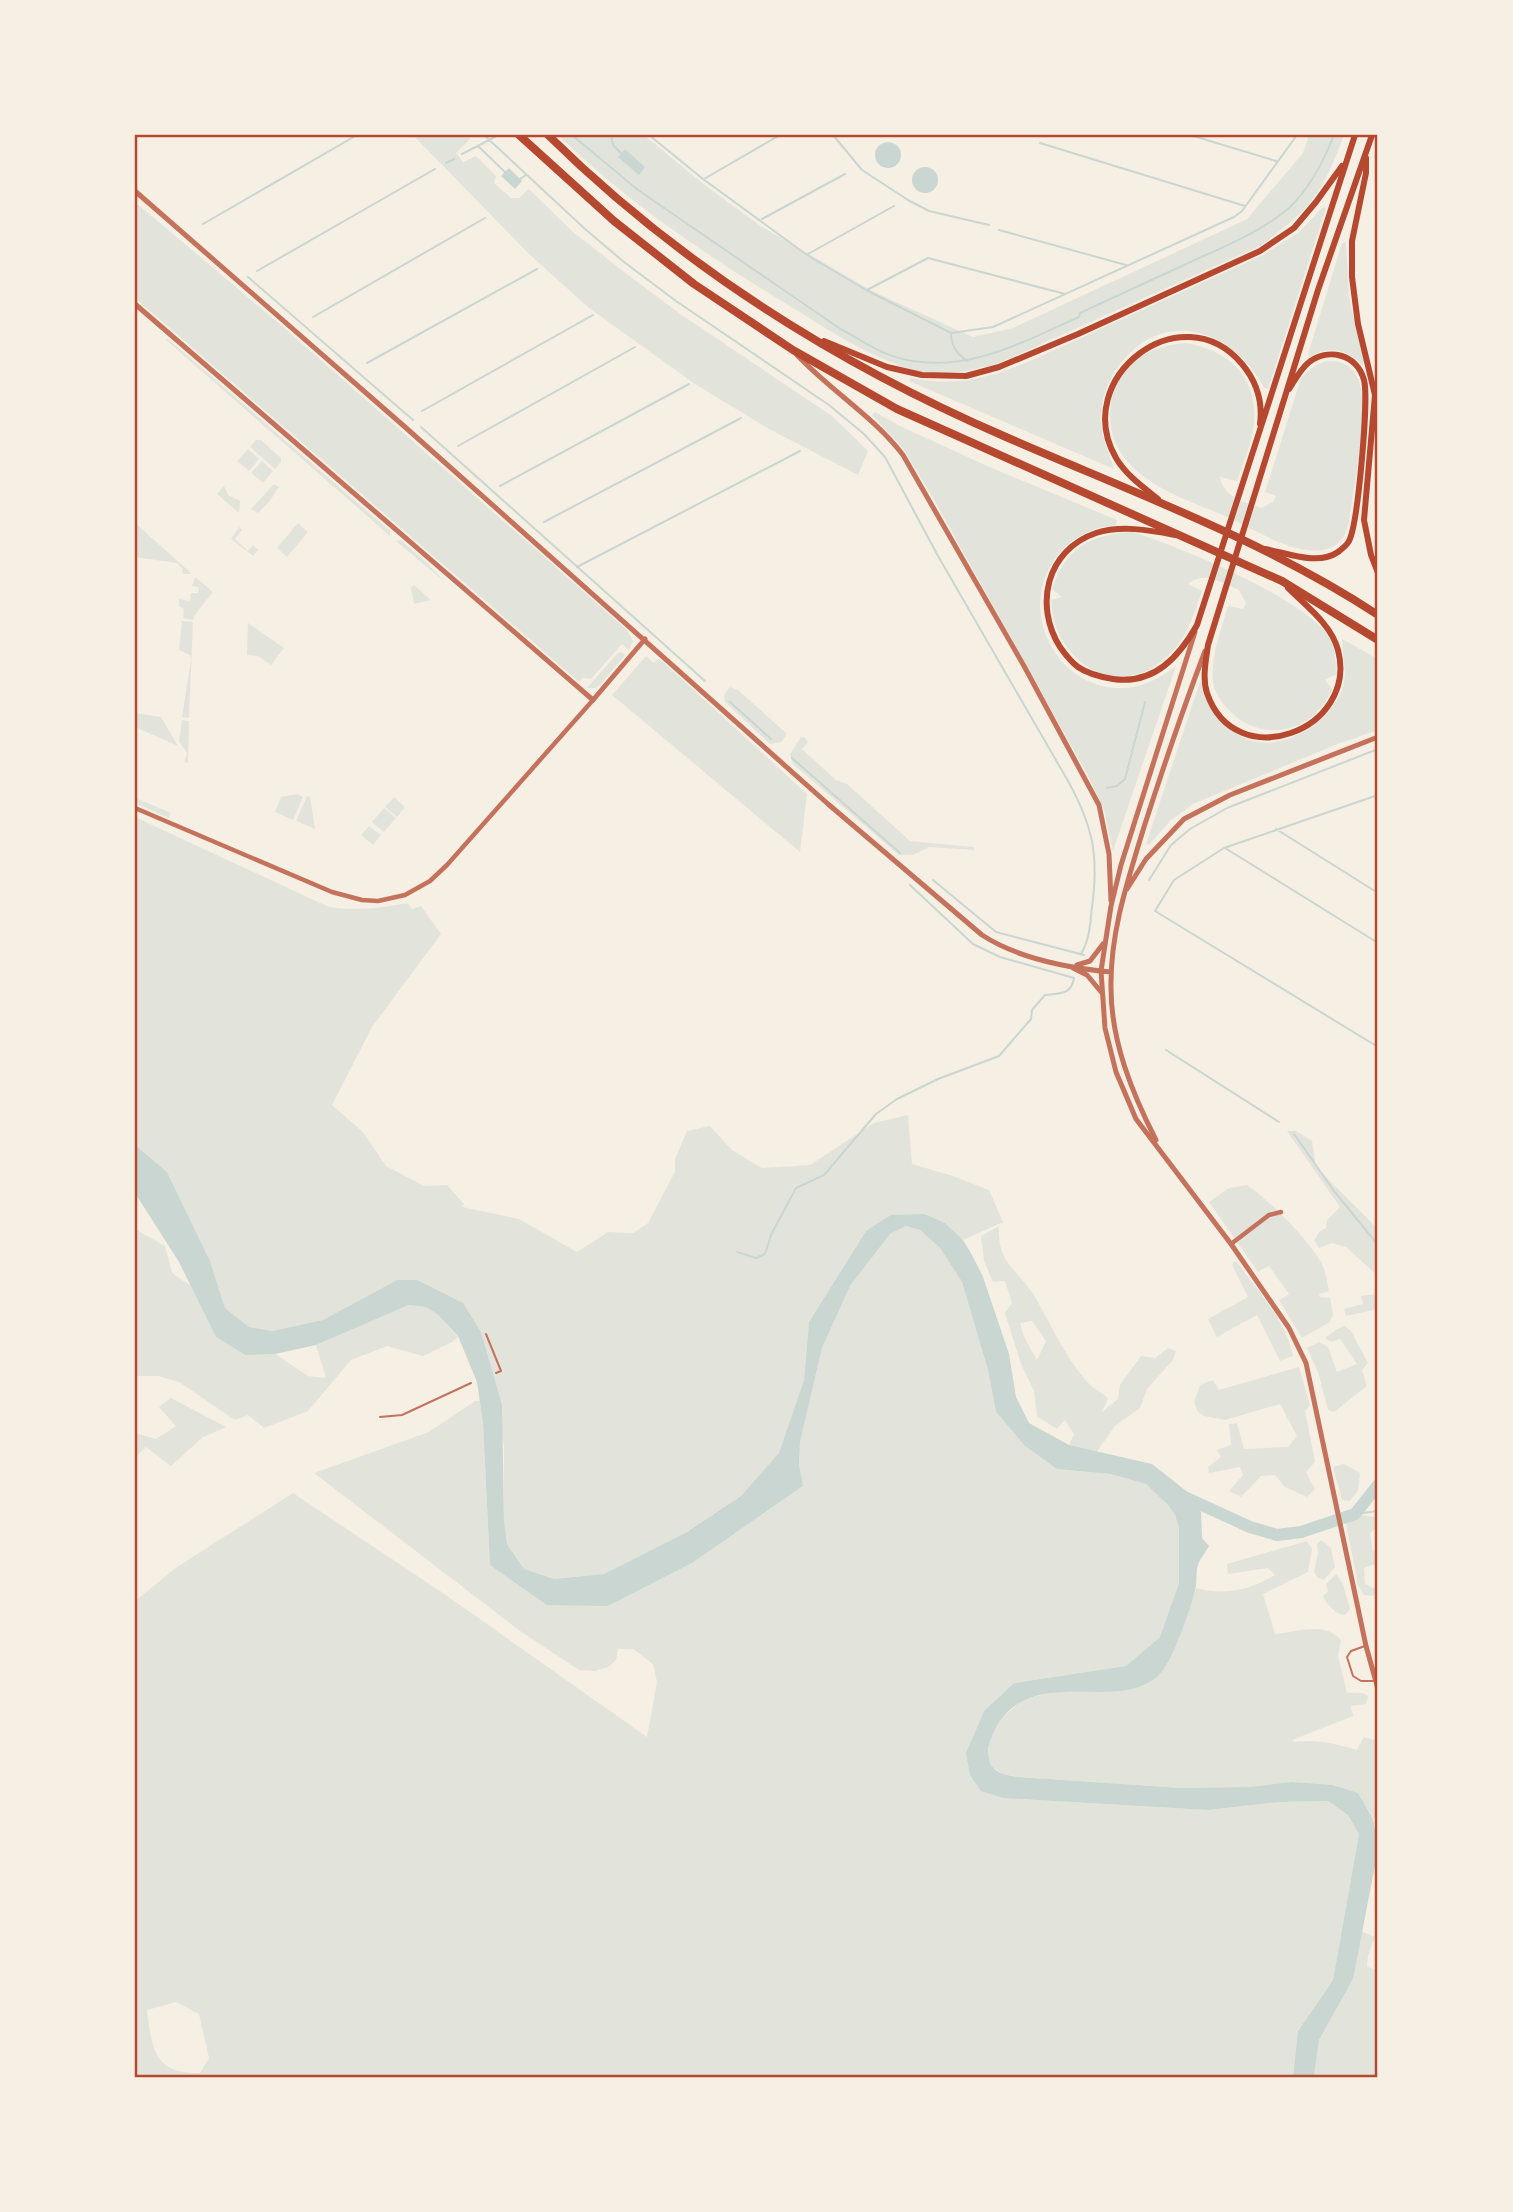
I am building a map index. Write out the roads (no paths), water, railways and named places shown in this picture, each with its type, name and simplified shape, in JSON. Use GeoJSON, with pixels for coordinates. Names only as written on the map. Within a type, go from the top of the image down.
{"type":"FeatureCollection","features":[{"type":"Feature","properties":{"kind":"highway"},"geometry":{"type":"LineString","coordinates":[[519,135],[614,221],[694,284],[793,350],[897,409],[1282,581],[1378,640]]}},
{"type":"Feature","properties":{"kind":"highway"},"geometry":{"type":"LineString","coordinates":[[548,135],[627,206],[704,268],[807,335],[906,390],[1004,437],[1263,548],[1339,589],[1378,615]]}},
{"type":"Feature","properties":{"kind":"main road"},"geometry":{"type":"LineString","coordinates":[[1180,536],[1144,529],[1107,531],[1088,537],[1065,553],[1054,567],[1046,590],[1046,612],[1055,640],[1071,661],[1096,675],[1121,680],[1149,674],[1166,665],[1182,651],[1197,625],[1355,135]]}},
{"type":"Feature","properties":{"kind":"main road"},"geometry":{"type":"LineString","coordinates":[[1282,581],[1326,626],[1338,650],[1338,684],[1325,710],[1298,732],[1270,737],[1245,734],[1231,725],[1212,704],[1207,692],[1205,683],[1208,645],[1284,397],[1372,135]]}},
{"type":"Feature","properties":{"kind":"main road"},"geometry":{"type":"LineString","coordinates":[[1366,154],[1366,173],[1352,241],[1352,277],[1358,324],[1375,395],[1364,520],[1371,555],[1378,573]]}},
{"type":"Feature","properties":{"kind":"main road"},"geometry":{"type":"LineString","coordinates":[[807,335],[887,366],[922,376],[966,376],[999,367],[1259,251],[1294,228],[1317,202],[1347,158]]}},
{"type":"Feature","properties":{"kind":"main road"},"geometry":{"type":"LineString","coordinates":[[1162,503],[1125,471],[1115,457],[1105,425],[1107,404],[1118,376],[1130,360],[1148,346],[1164,340],[1191,338],[1217,345],[1235,356],[1256,384],[1261,403],[1256,444]]}},
{"type":"Feature","properties":{"kind":"main road"},"geometry":{"type":"LineString","coordinates":[[1263,548],[1307,558],[1332,556],[1350,540],[1354,517],[1367,397],[1362,373],[1343,355],[1321,356],[1301,370],[1284,397]]}},
{"type":"Feature","properties":{"kind":"street"},"geometry":{"type":"LineString","coordinates":[[135,191],[645,639],[828,804],[982,935],[1001,947],[1069,965],[1111,972]]}},
{"type":"Feature","properties":{"kind":"street"},"geometry":{"type":"LineString","coordinates":[[135,304],[593,700]]}},
{"type":"Feature","properties":{"kind":"street"},"geometry":{"type":"LineString","coordinates":[[793,350],[818,377],[887,434],[903,455],[962,558],[1099,805],[1109,854],[1111,906]]}},
{"type":"Feature","properties":{"kind":"street"},"geometry":{"type":"LineString","coordinates":[[1197,625],[1121,865],[1111,906],[1101,971],[1107,1040],[1119,1081],[1136,1119],[1231,1244],[1289,1328],[1306,1363],[1321,1423],[1366,1646],[1378,1689]]}},
{"type":"Feature","properties":{"kind":"street"},"geometry":{"type":"LineString","coordinates":[[135,808],[340,895],[362,900],[393,899],[417,890],[447,865],[645,639]]}},
{"type":"Feature","properties":{"kind":"street"},"geometry":{"type":"LineString","coordinates":[[1159,1147],[1140,1110],[1119,1047],[1112,1006],[1111,972],[1123,894],[1174,733],[1208,645]]}},
{"type":"Feature","properties":{"kind":"street"},"geometry":{"type":"LineString","coordinates":[[1123,894],[1146,859],[1184,819],[1230,795],[1378,737]]}},
{"type":"Feature","properties":{"kind":"street"},"geometry":{"type":"LineString","coordinates":[[1069,965],[1090,961],[1105,941]]}},
{"type":"Feature","properties":{"kind":"street"},"geometry":{"type":"LineString","coordinates":[[1069,965],[1087,975],[1102,993]]}},
{"type":"Feature","properties":{"kind":"street"},"geometry":{"type":"LineString","coordinates":[[1231,1244],[1269,1215],[1280,1212]]}},
{"type":"Feature","properties":{"kind":"lane"},"geometry":{"type":"LineString","coordinates":[[486,1334],[501,1371],[496,1373]]}},
{"type":"Feature","properties":{"kind":"lane"},"geometry":{"type":"LineString","coordinates":[[380,1417],[402,1415],[471,1383]]}},
{"type":"Feature","properties":{"kind":"lane"},"geometry":{"type":"LineString","coordinates":[[1366,1646],[1351,1651],[1347,1657],[1351,1672],[1361,1681],[1376,1681]]}},
{"type":"Feature","properties":{"kind":"waterway"},"geometry":{"type":"LineString","coordinates":[[203,224],[357,135]]}},
{"type":"Feature","properties":{"kind":"waterway"},"geometry":{"type":"LineString","coordinates":[[484,135],[624,262],[676,301],[829,405],[864,434],[885,457],[1083,812],[1092,842],[1095,872],[1089,931],[1081,954]]}},
{"type":"Feature","properties":{"kind":"waterway"},"geometry":{"type":"LineString","coordinates":[[572,135],[638,190],[839,328],[886,354],[927,363],[972,359],[1015,345],[1079,317],[1080,313],[1257,230],[1290,207],[1304,191],[1321,164],[1334,135]]}},
{"type":"Feature","properties":{"kind":"waterway"},"geometry":{"type":"LineString","coordinates":[[611,135],[613,145],[621,153]]}},
{"type":"Feature","properties":{"kind":"waterway"},"geometry":{"type":"LineString","coordinates":[[649,135],[703,179],[807,255],[866,290],[951,333],[993,327],[1234,217],[1242,211],[1297,135]]}},
{"type":"Feature","properties":{"kind":"waterway"},"geometry":{"type":"LineString","coordinates":[[704,179],[780,135]]}},
{"type":"Feature","properties":{"kind":"waterway"},"geometry":{"type":"LineString","coordinates":[[833,135],[862,170],[908,200],[929,211],[989,225]]}},
{"type":"Feature","properties":{"kind":"waterway"},"geometry":{"type":"LineString","coordinates":[[1190,135],[1276,161]]}},
{"type":"Feature","properties":{"kind":"waterway"},"geometry":{"type":"LineString","coordinates":[[462,154],[495,137]]}},
{"type":"Feature","properties":{"kind":"waterway"},"geometry":{"type":"LineString","coordinates":[[1040,143],[1245,206]]}},
{"type":"Feature","properties":{"kind":"waterway"},"geometry":{"type":"LineString","coordinates":[[478,146],[505,172]]}},
{"type":"Feature","properties":{"kind":"waterway"},"geometry":{"type":"LineString","coordinates":[[446,163],[454,159]]}},
{"type":"Feature","properties":{"kind":"waterway"},"geometry":{"type":"LineString","coordinates":[[257,271],[435,169]]}},
{"type":"Feature","properties":{"kind":"waterway"},"geometry":{"type":"LineString","coordinates":[[762,219],[845,174]]}},
{"type":"Feature","properties":{"kind":"waterway"},"geometry":{"type":"LineString","coordinates":[[520,179],[526,175]]}},
{"type":"Feature","properties":{"kind":"waterway"},"geometry":{"type":"LineString","coordinates":[[808,254],[894,206]]}},
{"type":"Feature","properties":{"kind":"waterway"},"geometry":{"type":"LineString","coordinates":[[313,317],[485,218]]}},
{"type":"Feature","properties":{"kind":"waterway"},"geometry":{"type":"LineString","coordinates":[[999,230],[1126,265]]}},
{"type":"Feature","properties":{"kind":"waterway"},"geometry":{"type":"LineString","coordinates":[[867,290],[928,258],[1065,294]]}},
{"type":"Feature","properties":{"kind":"waterway"},"geometry":{"type":"LineString","coordinates":[[367,363],[537,269]]}},
{"type":"Feature","properties":{"kind":"waterway"},"geometry":{"type":"LineString","coordinates":[[248,277],[413,420]]}},
{"type":"Feature","properties":{"kind":"waterway"},"geometry":{"type":"LineString","coordinates":[[422,411],[593,315]]}},
{"type":"Feature","properties":{"kind":"waterway"},"geometry":{"type":"LineString","coordinates":[[951,334],[955,349],[967,361]]}},
{"type":"Feature","properties":{"kind":"waterway"},"geometry":{"type":"LineString","coordinates":[[458,446],[635,347]]}},
{"type":"Feature","properties":{"kind":"waterway"},"geometry":{"type":"LineString","coordinates":[[500,486],[689,384]]}},
{"type":"Feature","properties":{"kind":"waterway"},"geometry":{"type":"LineString","coordinates":[[544,522],[741,418]]}},
{"type":"Feature","properties":{"kind":"waterway"},"geometry":{"type":"LineString","coordinates":[[421,427],[705,681]]}},
{"type":"Feature","properties":{"kind":"waterway"},"geometry":{"type":"LineString","coordinates":[[577,567],[800,451]]}},
{"type":"Feature","properties":{"kind":"waterway"},"geometry":{"type":"LineString","coordinates":[[730,702],[771,739]]}},
{"type":"Feature","properties":{"kind":"waterway"},"geometry":{"type":"LineString","coordinates":[[1107,788],[1117,786],[1125,779],[1145,702]]}},
{"type":"Feature","properties":{"kind":"waterway"},"geometry":{"type":"LineString","coordinates":[[1149,880],[1171,845],[1190,829],[1227,808],[1378,749]]}},
{"type":"Feature","properties":{"kind":"waterway"},"geometry":{"type":"LineString","coordinates":[[792,758],[900,853]]}},
{"type":"Feature","properties":{"kind":"waterway"},"geometry":{"type":"LineString","coordinates":[[1378,795],[1224,848],[1174,880],[1155,911],[1378,1047]]}},
{"type":"Feature","properties":{"kind":"waterway"},"geometry":{"type":"LineString","coordinates":[[1276,829],[1378,893]]}},
{"type":"Feature","properties":{"kind":"waterway"},"geometry":{"type":"LineString","coordinates":[[1225,848],[1378,943]]}},
{"type":"Feature","properties":{"kind":"waterway"},"geometry":{"type":"LineString","coordinates":[[933,880],[996,932],[1084,955]]}},
{"type":"Feature","properties":{"kind":"waterway"},"geometry":{"type":"LineString","coordinates":[[737,1252],[756,1258],[765,1254],[771,1235],[796,1188],[824,1175],[876,1114],[897,1099],[938,1079],[999,1056],[1031,1019],[1032,1010],[1045,995],[1064,992],[1073,984],[1074,978],[1000,957],[973,944],[910,885]]}},
{"type":"Feature","properties":{"kind":"waterway"},"geometry":{"type":"LineString","coordinates":[[1166,1050],[1279,1122]]}},
{"type":"Feature","properties":{"kind":"waterway"},"geometry":{"type":"LineString","coordinates":[[1294,1134],[1334,1191],[1378,1245]]}},
{"type":"Feature","properties":{"kind":"waterway"},"geometry":{"type":"LineString","coordinates":[[1180,1495],[1250,1527],[1277,1535],[1301,1532],[1355,1514],[1378,1485]]}},
{"type":"Feature","properties":{"kind":"waterway"},"geometry":{"type":"LineString","coordinates":[[1355,1514],[1378,1511]]}}]}
